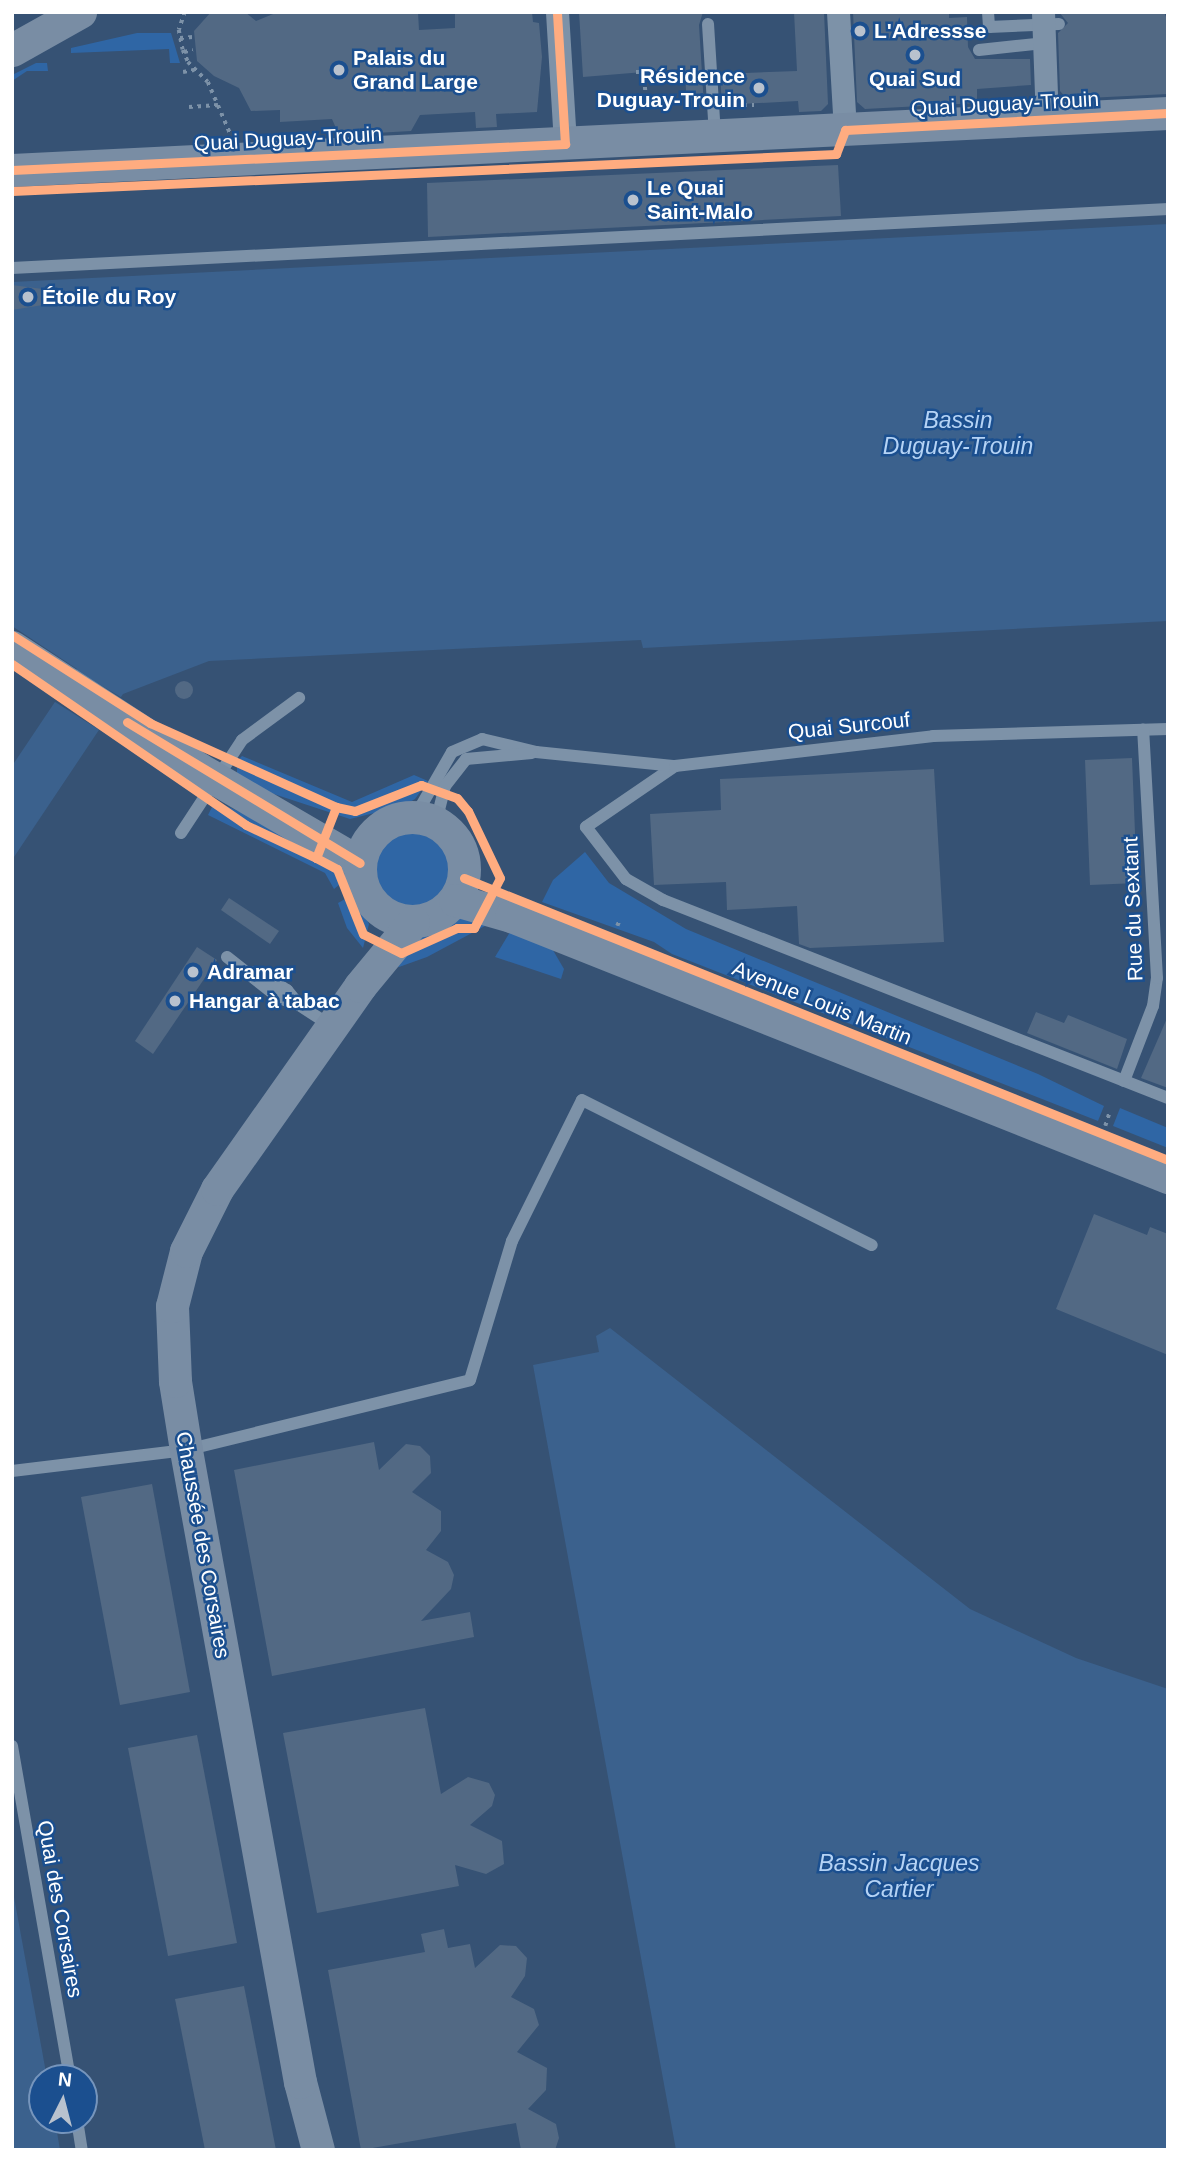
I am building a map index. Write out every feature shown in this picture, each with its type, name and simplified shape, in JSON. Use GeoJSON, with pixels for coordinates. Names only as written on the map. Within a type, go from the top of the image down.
{"type":"FeatureCollection","features":[{"type":"Feature","properties":{"kind":"street"},"geometry":{"type":"LineString","coordinates":[[12,50],[80,12]]}},
{"type":"Feature","properties":{"kind":"street"},"geometry":{"type":"LineString","coordinates":[[557,12],[565,144]]}},
{"type":"Feature","properties":{"kind":"street"},"geometry":{"type":"LineString","coordinates":[[838,12],[845,130]]}},
{"type":"Feature","properties":{"kind":"street"},"geometry":{"type":"LineString","coordinates":[[1047,26],[1047,119]]}},
{"type":"Feature","properties":{"kind":"street","name":"Quai Duguay-Trouin"},"geometry":{"type":"LineString","coordinates":[[12,170],[845,130],[1047,119],[1151,108]]}},
{"type":"Feature","properties":{"kind":"street"},"geometry":{"type":"LineString","coordinates":[[12,648],[217,780],[278,814],[366,849]]}},
{"type":"Feature","properties":{"kind":"street"},"geometry":{"type":"LineString","coordinates":[[401,818],[436,822],[454,837],[463,856],[464,878],[455,900],[437,916],[414,922],[376,908],[362,886],[366,849],[401,818]]}},
{"type":"Feature","properties":{"kind":"street","name":"Avenue Louis Martin"},"geometry":{"type":"LineString","coordinates":[[455,900],[521,920],[1168,1177]]}},
{"type":"Feature","properties":{"kind":"street","name":"Chaussée des Corsaires"},"geometry":{"type":"LineString","coordinates":[[360,986],[376,908]]}},
{"type":"Feature","properties":{"kind":"street","name":"Chaussée des Corsaires"},"geometry":{"type":"LineString","coordinates":[[318,2150],[300,2082],[186,1450],[172,1341],[172,1306],[186,1251],[243,1148],[333,1027],[360,986],[414,922]]}},
{"type":"Feature","properties":{"kind":"lane"},"geometry":{"type":"LineString","coordinates":[[988,12],[989,27],[1047,26]]}},
{"type":"Feature","properties":{"kind":"lane"},"geometry":{"type":"LineString","coordinates":[[708,24],[715,136]]}},
{"type":"Feature","properties":{"kind":"lane"},"geometry":{"type":"LineString","coordinates":[[979,50],[1047,26]]}},
{"type":"Feature","properties":{"kind":"lane"},"geometry":{"type":"LineString","coordinates":[[12,268],[1168,209]]}},
{"type":"Feature","properties":{"kind":"lane"},"geometry":{"type":"LineString","coordinates":[[181,833],[242,740],[299,698]]}},
{"type":"Feature","properties":{"kind":"lane","name":"Rue du Sextant"},"geometry":{"type":"LineString","coordinates":[[1124,1081],[1153,1006],[1157,978],[1143,729]]}},
{"type":"Feature","properties":{"kind":"lane","name":"Quai Surcouf"},"geometry":{"type":"LineString","coordinates":[[536,752],[675,766],[933,736],[1168,729]]}},
{"type":"Feature","properties":{"kind":"lane"},"geometry":{"type":"LineString","coordinates":[[401,818],[421,806],[444,761],[468,741],[494,740],[536,752]]}},
{"type":"Feature","properties":{"kind":"lane"},"geometry":{"type":"LineString","coordinates":[[436,822],[445,786],[466,760],[536,752]]}},
{"type":"Feature","properties":{"kind":"lane"},"geometry":{"type":"LineString","coordinates":[[675,766],[586,827],[626,879],[663,900],[1168,1098]]}},
{"type":"Feature","properties":{"kind":"lane"},"geometry":{"type":"LineString","coordinates":[[227,957],[248,972],[257,984],[279,998],[299,1005],[333,1027]]}},
{"type":"Feature","properties":{"kind":"lane"},"geometry":{"type":"LineString","coordinates":[[12,1471],[186,1450],[470,1380],[512,1241],[582,1100],[872,1245]]}},
{"type":"Feature","properties":{"kind":"lane","name":"Quai des Corsaires"},"geometry":{"type":"LineString","coordinates":[[12,1746],[68,2064]]}},
{"type":"Feature","properties":{"kind":"path"},"geometry":{"type":"LineString","coordinates":[[185,12],[180,38],[184,52],[194,69],[208,82],[233,140]]}},
{"type":"Feature","properties":{"kind":"path"},"geometry":{"type":"LineString","coordinates":[[180,38],[193,37]]}},
{"type":"Feature","properties":{"kind":"path"},"geometry":{"type":"LineString","coordinates":[[184,52],[193,50]]}},
{"type":"Feature","properties":{"kind":"path"},"geometry":{"type":"LineString","coordinates":[[183,72],[194,69]]}},
{"type":"Feature","properties":{"kind":"path"},"geometry":{"type":"LineString","coordinates":[[644,71],[646,98]]}},
{"type":"Feature","properties":{"kind":"path"},"geometry":{"type":"LineString","coordinates":[[636,72],[653,72]]}},
{"type":"Feature","properties":{"kind":"path"},"geometry":{"type":"LineString","coordinates":[[189,107],[218,105]]}},
{"type":"Feature","properties":{"kind":"path"},"geometry":{"type":"LineString","coordinates":[[735,105],[754,105]]}},
{"type":"Feature","properties":{"kind":"path"},"geometry":{"type":"LineString","coordinates":[[617,926],[620,919]]}},
{"type":"Feature","properties":{"kind":"path"},"geometry":{"type":"LineString","coordinates":[[604,931],[625,939]]}},
{"type":"Feature","properties":{"kind":"path"},"geometry":{"type":"LineString","coordinates":[[1089,1129],[1113,1139]]}},
{"type":"Feature","properties":{"kind":"shaded area"},"geometry":{"type":"Polygon","coordinates":[[[137,33],[171,33],[180,63],[170,63],[169,49],[71,53],[71,48],[137,33]]]}},
{"type":"Feature","properties":{"kind":"shaded area"},"geometry":{"type":"Polygon","coordinates":[[[36,63],[47,63],[48,71],[27,71],[12,81],[12,75],[36,63]]]}},
{"type":"Feature","properties":{"kind":"shaded area"},"geometry":{"type":"Polygon","coordinates":[[[242,756],[352,802],[414,775],[428,781],[415,799],[403,806],[350,819],[237,782],[237,761],[242,756]]]}},
{"type":"Feature","properties":{"kind":"shaded area"},"geometry":{"type":"Polygon","coordinates":[[[215,801],[336,854],[349,877],[334,889],[325,873],[208,815],[215,801]]]}},
{"type":"Feature","properties":{"kind":"shaded area"},"geometry":{"type":"Polygon","coordinates":[[[415,828],[430,831],[443,840],[452,853],[455,868],[452,883],[443,896],[430,905],[415,908],[400,905],[387,896],[378,883],[375,868],[378,853],[387,840],[400,831],[415,828]]]}},
{"type":"Feature","properties":{"kind":"shaded area"},"geometry":{"type":"Polygon","coordinates":[[[585,852],[609,883],[686,929],[1038,1074],[1104,1106],[1098,1121],[672,954],[654,942],[542,902],[553,880],[585,852]]]}},
{"type":"Feature","properties":{"kind":"shaded area"},"geometry":{"type":"Polygon","coordinates":[[[356,893],[369,924],[363,948],[347,928],[338,903],[356,893]]]}},
{"type":"Feature","properties":{"kind":"shaded area"},"geometry":{"type":"Polygon","coordinates":[[[460,915],[490,915],[485,926],[427,957],[399,967],[390,962],[418,936],[460,915]]]}},
{"type":"Feature","properties":{"kind":"shaded area"},"geometry":{"type":"Polygon","coordinates":[[[513,927],[547,940],[564,969],[561,979],[495,957],[513,927]]]}},
{"type":"Feature","properties":{"kind":"shaded area"},"geometry":{"type":"Polygon","coordinates":[[[1120,1108],[1168,1128],[1168,1148],[1113,1126],[1120,1108]]]}},
{"type":"Feature","properties":{"kind":"water","name":"Bassin Duguay-Trouin"},"geometry":{"type":"Polygon","coordinates":[[[1168,224],[1168,621],[643,648],[641,640],[209,661],[123,694],[12,860],[12,766],[77,669],[12,626],[12,282],[1168,224]]]}},
{"type":"Feature","properties":{"kind":"water","name":"Bassin Jacques Cartier"},"geometry":{"type":"Polygon","coordinates":[[[610,1328],[970,1609],[1076,1658],[1168,1689],[1168,2150],[676,2150],[533,1365],[599,1352],[596,1336],[610,1328]]]}},
{"type":"Feature","properties":{"kind":"water"},"geometry":{"type":"Polygon","coordinates":[[[12,1886],[44,2064],[28,2064],[28,2134],[57,2134],[60,2150],[12,2150],[12,1886]]]}},
{"type":"Feature","properties":{"kind":"pier"},"geometry":{"type":"Polygon","coordinates":[[[72,668],[124,699],[101,731],[52,700],[72,668]]]}},
{"type":"Feature","properties":{"kind":"building","name":"Palais du Grand Large"},"geometry":{"type":"Polygon","coordinates":[[[211,12],[245,12],[256,21],[278,12],[418,12],[419,30],[455,28],[455,12],[532,12],[533,22],[539,23],[542,57],[537,112],[496,114],[497,127],[476,128],[475,112],[420,115],[411,131],[339,135],[332,119],[280,122],[280,110],[251,111],[239,88],[214,76],[197,61],[194,31],[211,12]]]}},
{"type":"Feature","properties":{"kind":"building"},"geometry":{"type":"Polygon","coordinates":[[[579,12],[703,12],[699,25],[704,106],[687,108],[685,73],[680,69],[583,77],[579,12]]]}},
{"type":"Feature","properties":{"kind":"building"},"geometry":{"type":"Polygon","coordinates":[[[794,12],[824,12],[828,104],[821,111],[799,112],[798,101],[722,105],[720,74],[797,71],[794,12]]]}},
{"type":"Feature","properties":{"kind":"building"},"geometry":{"type":"Polygon","coordinates":[[[853,12],[949,12],[949,18],[967,17],[968,47],[975,59],[1030,59],[1031,85],[977,89],[977,103],[865,109],[857,102],[853,12]]]}},
{"type":"Feature","properties":{"kind":"building"},"geometry":{"type":"Polygon","coordinates":[[[1059,12],[1164,12],[1168,22],[1168,94],[1067,99],[1060,91],[1058,33],[1068,23],[1059,12]]]}},
{"type":"Feature","properties":{"kind":"building","name":"Le Quai Saint-Malo"},"geometry":{"type":"Polygon","coordinates":[[[838,165],[841,216],[428,237],[427,183],[838,165]]]}},
{"type":"Feature","properties":{"kind":"building","name":"Étoile du Roy"},"geometry":{"type":"Polygon","coordinates":[[[12,285],[43,289],[43,305],[12,310],[12,285]]]}},
{"type":"Feature","properties":{"kind":"building"},"geometry":{"type":"Polygon","coordinates":[[[180,681],[188,681],[193,690],[191,697],[180,699],[175,694],[175,686],[180,681]]]}},
{"type":"Feature","properties":{"kind":"building"},"geometry":{"type":"Polygon","coordinates":[[[1132,758],[1137,883],[1090,885],[1085,760],[1132,758]]]}},
{"type":"Feature","properties":{"kind":"building"},"geometry":{"type":"Polygon","coordinates":[[[934,769],[944,942],[810,948],[799,944],[797,906],[727,910],[726,882],[654,885],[650,814],[721,810],[720,779],[934,769]]]}},
{"type":"Feature","properties":{"kind":"building"},"geometry":{"type":"Polygon","coordinates":[[[229,898],[279,931],[270,944],[221,910],[229,898]]]}},
{"type":"Feature","properties":{"kind":"building","name":"Hangar à tabac"},"geometry":{"type":"Polygon","coordinates":[[[197,947],[217,960],[153,1054],[135,1041],[197,947]]]}},
{"type":"Feature","properties":{"kind":"building"},"geometry":{"type":"Polygon","coordinates":[[[1036,1012],[1064,1023],[1068,1015],[1127,1039],[1117,1069],[1027,1033],[1036,1012]]]}},
{"type":"Feature","properties":{"kind":"building"},"geometry":{"type":"Polygon","coordinates":[[[1168,1016],[1168,1088],[1141,1078],[1168,1016]]]}},
{"type":"Feature","properties":{"kind":"building"},"geometry":{"type":"Polygon","coordinates":[[[1094,1214],[1147,1235],[1150,1227],[1168,1234],[1168,1355],[1056,1309],[1094,1214]]]}},
{"type":"Feature","properties":{"kind":"building"},"geometry":{"type":"Polygon","coordinates":[[[374,1442],[379,1470],[406,1444],[420,1446],[430,1456],[431,1473],[412,1492],[441,1511],[441,1531],[426,1550],[448,1562],[454,1575],[451,1589],[421,1621],[470,1612],[474,1637],[272,1676],[234,1470],[374,1442]]]}},
{"type":"Feature","properties":{"kind":"building"},"geometry":{"type":"Polygon","coordinates":[[[152,1484],[190,1692],[120,1705],[81,1497],[152,1484]]]}},
{"type":"Feature","properties":{"kind":"building"},"geometry":{"type":"Polygon","coordinates":[[[425,1708],[441,1794],[468,1777],[489,1783],[495,1795],[492,1806],[470,1825],[502,1841],[504,1864],[486,1874],[455,1865],[459,1886],[317,1913],[283,1733],[425,1708]]]}},
{"type":"Feature","properties":{"kind":"building"},"geometry":{"type":"Polygon","coordinates":[[[197,1735],[237,1943],[168,1956],[128,1748],[197,1735]]]}},
{"type":"Feature","properties":{"kind":"building"},"geometry":{"type":"Polygon","coordinates":[[[444,1929],[448,1948],[470,1944],[475,1968],[500,1945],[516,1946],[527,1958],[525,1976],[511,1997],[534,2009],[539,2025],[517,2052],[547,2068],[546,2090],[528,2109],[556,2124],[559,2138],[555,2150],[521,2150],[516,2123],[361,2150],[328,1970],[425,1952],[421,1934],[444,1929]]]}},
{"type":"Feature","properties":{"kind":"building"},"geometry":{"type":"Polygon","coordinates":[[[244,1986],[276,2150],[205,2150],[175,1999],[244,1986]]]}},
{"type":"Feature","properties":{"kind":"cycle path"},"geometry":{"type":"LineString","coordinates":[[12,170],[565,144],[557,12]]}},
{"type":"Feature","properties":{"kind":"cycle path"},"geometry":{"type":"LineString","coordinates":[[12,191],[836,154],[845,130],[1168,113]]}},
{"type":"Feature","properties":{"kind":"cycle path"},"geometry":{"type":"LineString","coordinates":[[12,635],[150,723],[336,807],[355,811],[421,785],[457,798],[468,811],[500,878],[474,928],[457,928],[401,953],[363,934],[337,869],[316,858]]}},
{"type":"Feature","properties":{"kind":"cycle path"},"geometry":{"type":"LineString","coordinates":[[12,664],[246,825],[316,858],[336,807]]}},
{"type":"Feature","properties":{"kind":"cycle path"},"geometry":{"type":"LineString","coordinates":[[127,722],[360,863]]}},
{"type":"Feature","properties":{"kind":"cycle path"},"geometry":{"type":"LineString","coordinates":[[464,878],[1168,1160]]}},
{"type":"Feature","properties":{"kind":"place","name":"L'Adressse"},"geometry":{"type":"Point","coordinates":[860,31]}},
{"type":"Feature","properties":{"kind":"place","name":"Quai Sud"},"geometry":{"type":"Point","coordinates":[915,55]}},
{"type":"Feature","properties":{"kind":"place","name":"Palais du Grand Large"},"geometry":{"type":"Point","coordinates":[339,70]}},
{"type":"Feature","properties":{"kind":"place","name":"Résidence Duguay-Trouin"},"geometry":{"type":"Point","coordinates":[759,88]}},
{"type":"Feature","properties":{"kind":"place","name":"Le Quai Saint-Malo"},"geometry":{"type":"Point","coordinates":[633,200]}},
{"type":"Feature","properties":{"kind":"place","name":"Étoile du Roy"},"geometry":{"type":"Point","coordinates":[28,297]}},
{"type":"Feature","properties":{"kind":"place","name":"Adramar"},"geometry":{"type":"Point","coordinates":[193,972]}},
{"type":"Feature","properties":{"kind":"place","name":"Hangar à tabac"},"geometry":{"type":"Point","coordinates":[175,1001]}}]}
